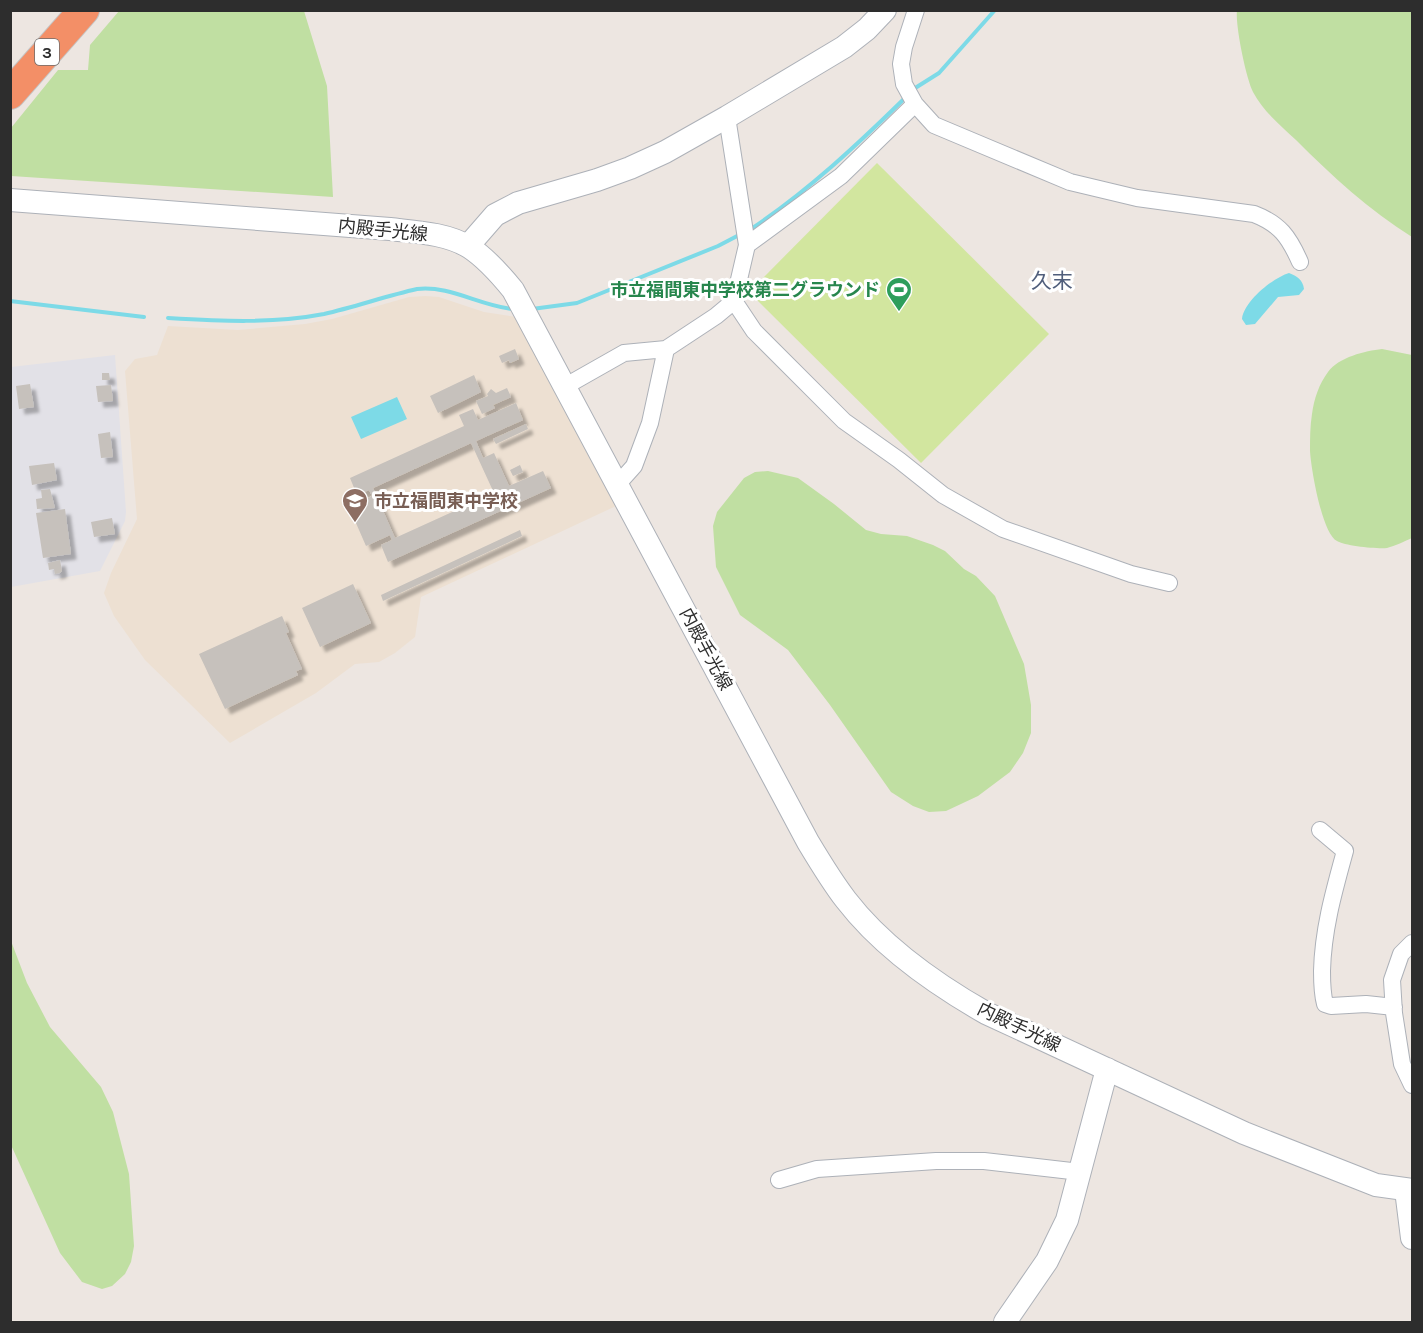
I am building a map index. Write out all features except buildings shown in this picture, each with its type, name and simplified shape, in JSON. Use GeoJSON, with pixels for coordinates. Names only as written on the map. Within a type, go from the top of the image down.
{"type":"FeatureCollection","features":[{"type":"Feature","properties":{"kind":"highway","name":"3"},"geometry":{"type":"LineString","coordinates":[[10,62],[57,10]]}},
{"type":"Feature","properties":{"kind":"highway","name":"3"},"geometry":{"type":"LineString","coordinates":[[10,94],[84,10]]}},
{"type":"Feature","properties":{"kind":"main road"},"geometry":{"type":"LineString","coordinates":[[468,246],[495,215],[518,203],[630,168],[665,152],[727,117],[844,47],[867,29],[885,10]]}},
{"type":"Feature","properties":{"kind":"main road","name":"内殿手光線"},"geometry":{"type":"LineString","coordinates":[[10,200],[390,229],[424,233],[468,246],[494,268],[513,290],[808,842],[846,900],[885,943],[958,997],[986,1013],[1255,1137],[1376,1185],[1409,1190]]}},
{"type":"Feature","properties":{"kind":"main road"},"geometry":{"type":"LineString","coordinates":[[1005,1323],[1047,1261],[1067,1220],[1107,1069]]}},
{"type":"Feature","properties":{"kind":"main road"},"geometry":{"type":"LineString","coordinates":[[1409,1190],[1413,1239]]}},
{"type":"Feature","properties":{"kind":"street"},"geometry":{"type":"LineString","coordinates":[[916,10],[901,64],[904,84],[915,104],[934,125],[1070,182],[1137,198],[1254,214],[1280,228],[1292,244],[1300,262]]}},
{"type":"Feature","properties":{"kind":"street"},"geometry":{"type":"LineString","coordinates":[[747,245],[841,176],[915,104]]}},
{"type":"Feature","properties":{"kind":"street"},"geometry":{"type":"LineString","coordinates":[[564,387],[624,353],[666,349],[716,316],[734,301],[747,245],[727,117]]}},
{"type":"Feature","properties":{"kind":"street"},"geometry":{"type":"LineString","coordinates":[[734,301],[754,331],[844,421],[943,495],[1003,529],[1131,574],[1169,583]]}},
{"type":"Feature","properties":{"kind":"street"},"geometry":{"type":"LineString","coordinates":[[617,485],[634,466],[646,434],[666,349]]}},
{"type":"Feature","properties":{"kind":"street"},"geometry":{"type":"LineString","coordinates":[[1320,830],[1345,851],[1328,911],[1323,952],[1322,994],[1325,1004],[1394,1007]]}},
{"type":"Feature","properties":{"kind":"street"},"geometry":{"type":"LineString","coordinates":[[1413,943],[1401,954],[1392,980],[1402,1064],[1413,1085]]}},
{"type":"Feature","properties":{"kind":"street"},"geometry":{"type":"LineString","coordinates":[[779,1180],[817,1169],[936,1161],[984,1161],[1080,1172]]}},
{"type":"Feature","properties":{"kind":"shaded area","name":"市立福間東中学校"},"geometry":{"type":"Polygon","coordinates":[[[409,297],[439,297],[484,312],[516,317],[616,506],[421,597],[415,637],[395,653],[379,662],[355,664],[316,693],[230,743],[145,660],[114,616],[104,593],[137,519],[125,371],[135,359],[157,355],[168,326],[238,330],[305,324],[332,319],[409,297]]]}},
{"type":"Feature","properties":{"kind":"shaded area"},"geometry":{"type":"Polygon","coordinates":[[[115,355],[125,521],[100,571],[11,587],[11,367],[115,355]]]}},
{"type":"Feature","properties":{"kind":"green space"},"geometry":{"type":"Polygon","coordinates":[[[1237,10],[1412,11],[1412,237],[1351,192],[1262,105],[1253,92],[1247,75],[1239,39],[1237,10]]]}},
{"type":"Feature","properties":{"kind":"green space"},"geometry":{"type":"Polygon","coordinates":[[[119,11],[304,11],[327,86],[333,197],[11,176],[11,128],[58,70],[88,70],[90,45],[119,11]]]}},
{"type":"Feature","properties":{"kind":"green space","name":"市立福間東中学校第二グラウンド"},"geometry":{"type":"Polygon","coordinates":[[[877,163],[1049,334],[921,463],[749,292],[877,163]]]}},
{"type":"Feature","properties":{"kind":"green space"},"geometry":{"type":"Polygon","coordinates":[[[1382,349],[1412,355],[1412,538],[1387,548],[1361,547],[1337,541],[1332,536],[1322,514],[1310,451],[1311,423],[1314,403],[1328,372],[1345,359],[1360,353],[1382,349]]]}},
{"type":"Feature","properties":{"kind":"green space"},"geometry":{"type":"Polygon","coordinates":[[[768,471],[798,478],[866,530],[907,536],[945,551],[964,569],[976,576],[995,596],[1024,664],[1031,705],[1031,733],[1023,753],[1010,772],[978,796],[946,811],[929,812],[913,806],[891,792],[788,650],[740,615],[716,567],[713,526],[717,512],[744,478],[755,472],[768,471]]]}},
{"type":"Feature","properties":{"kind":"green space"},"geometry":{"type":"Polygon","coordinates":[[[11,941],[27,983],[50,1027],[101,1087],[113,1112],[129,1174],[134,1246],[131,1262],[125,1274],[112,1286],[102,1289],[82,1282],[60,1253],[11,1145],[11,941]]]}},
{"type":"Feature","properties":{"kind":"water"},"geometry":{"type":"Polygon","coordinates":[[[1289,273],[1299,279],[1304,289],[1299,295],[1278,297],[1255,324],[1246,325],[1242,319],[1248,305],[1268,285],[1289,273]]]}},
{"type":"Feature","properties":{"kind":"water"},"geometry":{"type":"Polygon","coordinates":[[[397,397],[407,419],[361,439],[351,417],[397,397]]]}},
{"type":"Feature","properties":{"kind":"waterway"},"geometry":{"type":"LineString","coordinates":[[912,90],[939,73],[995,10]]}},
{"type":"Feature","properties":{"kind":"waterway"},"geometry":{"type":"LineString","coordinates":[[751,229],[793,199],[832,166],[907,96]]}},
{"type":"Feature","properties":{"kind":"waterway"},"geometry":{"type":"LineString","coordinates":[[532,309],[577,303],[718,246],[741,234]]}},
{"type":"Feature","properties":{"kind":"waterway"},"geometry":{"type":"LineString","coordinates":[[168,318],[246,321],[304,317],[324,314],[417,289],[441,290],[513,309]]}},
{"type":"Feature","properties":{"kind":"waterway"},"geometry":{"type":"LineString","coordinates":[[10,301],[144,317]]}},
{"type":"Feature","properties":{"kind":"place","name":"市立福間東中学校第二グラウンド"},"geometry":{"type":"Point","coordinates":[899,313]}},
{"type":"Feature","properties":{"kind":"place","name":"市立福間東中学校"},"geometry":{"type":"Point","coordinates":[355,524]}},
{"type":"Feature","properties":{"kind":"district","name":"久末"},"geometry":{"type":"Point","coordinates":[1052,281]}}]}
